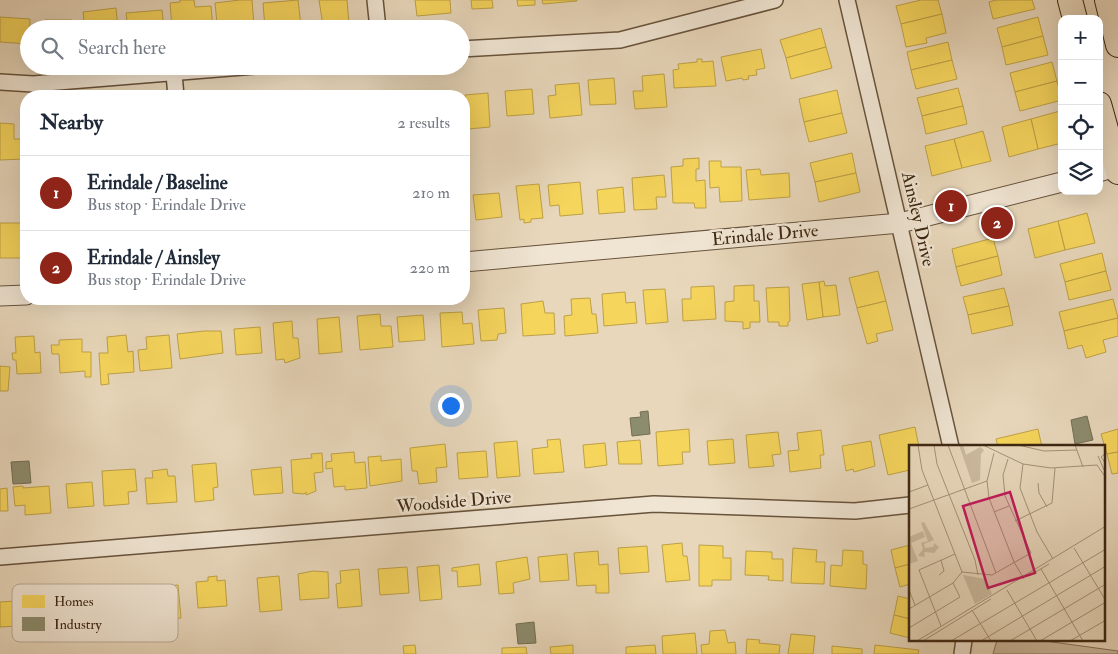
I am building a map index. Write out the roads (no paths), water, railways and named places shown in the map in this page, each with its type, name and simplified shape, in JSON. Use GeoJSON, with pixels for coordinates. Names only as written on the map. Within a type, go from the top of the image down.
{"type":"FeatureCollection","features":[{"type":"Feature","properties":{"kind":"main road"},"geometry":{"type":"LineString","coordinates":[[1070,0],[1074,15]]}},
{"type":"Feature","properties":{"kind":"main road"},"geometry":{"type":"LineString","coordinates":[[1107,0],[1118,45]]}},
{"type":"Feature","properties":{"kind":"main road"},"geometry":{"type":"LineString","coordinates":[[1099,105],[1113,169]]}},
{"type":"Feature","properties":{"kind":"street"},"geometry":{"type":"LineString","coordinates":[[375,0],[377,20]]}},
{"type":"Feature","properties":{"kind":"street"},"geometry":{"type":"LineString","coordinates":[[470,48],[620,40],[775,0]]}},
{"type":"Feature","properties":{"kind":"street","name":"Ainsley Drive"},"geometry":{"type":"LineString","coordinates":[[847,0],[951,445]]}},
{"type":"Feature","properties":{"kind":"street"},"geometry":{"type":"LineString","coordinates":[[0,82],[33,84],[160,75]]}},
{"type":"Feature","properties":{"kind":"street"},"geometry":{"type":"LineString","coordinates":[[174,75],[175,90]]}},
{"type":"Feature","properties":{"kind":"street","name":"Erindale Drive"},"geometry":{"type":"LineString","coordinates":[[470,261],[900,223],[1058,183]]}},
{"type":"Feature","properties":{"kind":"street"},"geometry":{"type":"LineString","coordinates":[[0,296],[20,295]]}},
{"type":"Feature","properties":{"kind":"street","name":"Woodside Drive"},"geometry":{"type":"LineString","coordinates":[[0,557],[654,504],[855,511],[909,504]]}},
{"type":"Feature","properties":{"kind":"place","name":"Erindale / Baseline"},"geometry":{"type":"Point","coordinates":[951,206]}},
{"type":"Feature","properties":{"kind":"place","name":"Erindale / Ainsley"},"geometry":{"type":"Point","coordinates":[997,223]}}]}
